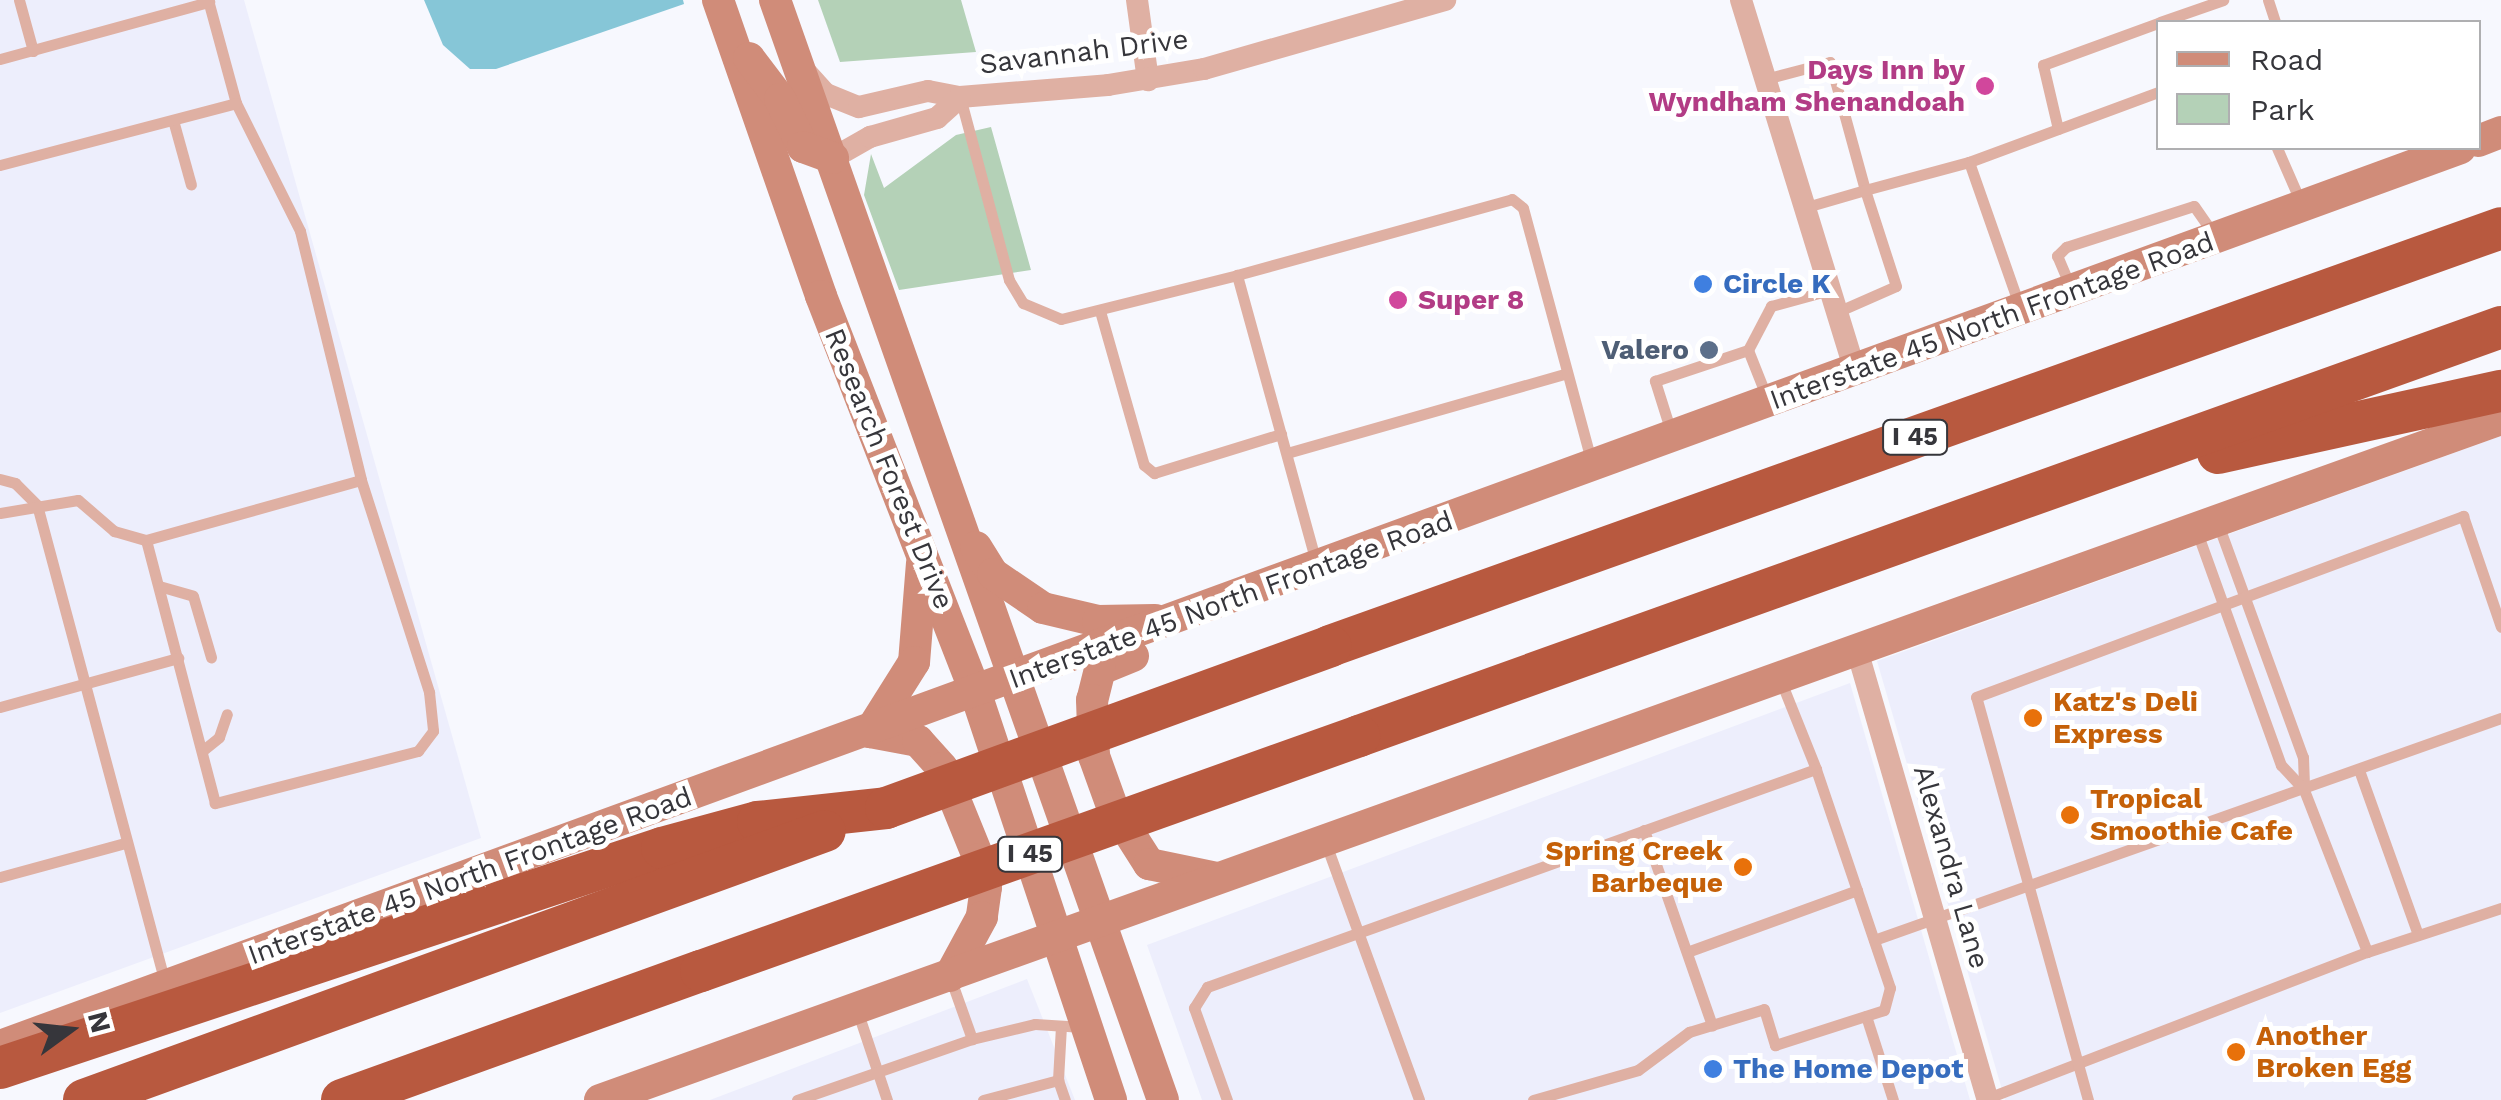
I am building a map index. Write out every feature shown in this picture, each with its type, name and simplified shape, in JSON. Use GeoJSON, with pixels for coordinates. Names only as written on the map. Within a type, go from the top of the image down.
{"type":"FeatureCollection","features":[{"type":"Feature","properties":{"kind":"highway","name":"I 45"},"geometry":{"type":"LineString","coordinates":[[670,867],[758,822],[886,808],[2501,228]]}},
{"type":"Feature","properties":{"kind":"highway","name":"I 45"},"geometry":{"type":"LineString","coordinates":[[342,1100],[2501,327]]}},
{"type":"Feature","properties":{"kind":"highway"},"geometry":{"type":"LineString","coordinates":[[2109,467],[2183,461],[2501,391]]}},
{"type":"Feature","properties":{"kind":"highway"},"geometry":{"type":"LineString","coordinates":[[0,1068],[670,867]]}},
{"type":"Feature","properties":{"kind":"highway"},"geometry":{"type":"LineString","coordinates":[[84,1100],[670,867]]}},
{"type":"Feature","properties":{"kind":"highway"},"geometry":{"type":"LineString","coordinates":[[428,1100],[581,1014]]}},
{"type":"Feature","properties":{"kind":"main road","name":"Research Forest Drive"},"geometry":{"type":"LineString","coordinates":[[718,0],[922,563],[976,694],[1054,940],[1072,1026],[1111,1100]]}},
{"type":"Feature","properties":{"kind":"main road","name":"Research Forest Drive"},"geometry":{"type":"LineString","coordinates":[[776,0],[1162,1100]]}},
{"type":"Feature","properties":{"kind":"main road"},"geometry":{"type":"LineString","coordinates":[[732,34],[780,99],[803,147],[832,158]]}},
{"type":"Feature","properties":{"kind":"main road","name":"Interstate 45 North Frontage Road"},"geometry":{"type":"LineString","coordinates":[[0,1046],[1012,681],[2455,150]]}},
{"type":"Feature","properties":{"kind":"main road"},"geometry":{"type":"LineString","coordinates":[[600,1100],[2501,419]]}},
{"type":"Feature","properties":{"kind":"main road"},"geometry":{"type":"LineString","coordinates":[[955,514],[993,574],[1043,608],[1098,621],[1179,620],[1173,640],[1100,668],[1092,700],[1094,756],[1112,806],[1149,864],[1222,878]]}},
{"type":"Feature","properties":{"kind":"main road"},"geometry":{"type":"LineString","coordinates":[[922,563],[914,662],[870,732],[918,741],[942,768],[980,858],[986,887],[982,918],[950,976]]}},
{"type":"Feature","properties":{"kind":"street"},"geometry":{"type":"LineString","coordinates":[[1136,0],[1148,80]]}},
{"type":"Feature","properties":{"kind":"street","name":"Savannah Drive"},"geometry":{"type":"LineString","coordinates":[[798,64],[826,94],[859,106],[928,90],[960,97],[1148,80],[1446,0]]}},
{"type":"Feature","properties":{"kind":"street"},"geometry":{"type":"LineString","coordinates":[[1741,0],[1855,370]]}},
{"type":"Feature","properties":{"kind":"street","name":"Savannah Drive"},"geometry":{"type":"LineString","coordinates":[[832,158],[870,137],[936,118],[960,97]]}},
{"type":"Feature","properties":{"kind":"street","name":"Alexandra Lane"},"geometry":{"type":"LineString","coordinates":[[1857,650],[1988,1099]]}},
{"type":"Feature","properties":{"kind":"lane"},"geometry":{"type":"LineString","coordinates":[[19,0],[33,51]]}},
{"type":"Feature","properties":{"kind":"lane"},"geometry":{"type":"LineString","coordinates":[[2168,20],[2223,0]]}},
{"type":"Feature","properties":{"kind":"lane"},"geometry":{"type":"LineString","coordinates":[[0,59],[208,1],[236,104],[300,231],[361,480],[430,692],[433,731],[418,750],[214,802],[146,540]]}},
{"type":"Feature","properties":{"kind":"lane"},"geometry":{"type":"LineString","coordinates":[[2058,129],[2043,65],[2156,24]]}},
{"type":"Feature","properties":{"kind":"lane"},"geometry":{"type":"LineString","coordinates":[[1673,437],[1655,381],[1748,350],[1771,306],[1833,301],[1896,286],[1830,62],[1765,79]]}},
{"type":"Feature","properties":{"kind":"lane"},"geometry":{"type":"LineString","coordinates":[[1806,208],[1970,162],[2156,93]]}},
{"type":"Feature","properties":{"kind":"lane"},"geometry":{"type":"LineString","coordinates":[[960,97],[1010,280],[1023,303],[1061,318],[1237,275],[1512,199],[1523,208],[1592,467]]}},
{"type":"Feature","properties":{"kind":"lane"},"geometry":{"type":"LineString","coordinates":[[0,165],[236,104]]}},
{"type":"Feature","properties":{"kind":"lane"},"geometry":{"type":"LineString","coordinates":[[173,120],[191,186]]}},
{"type":"Feature","properties":{"kind":"lane"},"geometry":{"type":"LineString","coordinates":[[2279,150],[2302,206]]}},
{"type":"Feature","properties":{"kind":"lane"},"geometry":{"type":"LineString","coordinates":[[1970,162],[2021,309]]}},
{"type":"Feature","properties":{"kind":"lane"},"geometry":{"type":"LineString","coordinates":[[2072,290],[2057,256],[2066,246],[2194,206],[2208,217],[2215,238]]}},
{"type":"Feature","properties":{"kind":"lane"},"geometry":{"type":"LineString","coordinates":[[1237,275],[1318,566]]}},
{"type":"Feature","properties":{"kind":"lane"},"geometry":{"type":"LineString","coordinates":[[1100,310],[1144,465],[1154,473],[1281,434]]}},
{"type":"Feature","properties":{"kind":"lane"},"geometry":{"type":"LineString","coordinates":[[1748,350],[1769,404]]}},
{"type":"Feature","properties":{"kind":"lane"},"geometry":{"type":"LineString","coordinates":[[1287,453],[1567,373]]}},
{"type":"Feature","properties":{"kind":"lane"},"geometry":{"type":"LineString","coordinates":[[0,479],[15,482],[37,505],[166,986]]}},
{"type":"Feature","properties":{"kind":"lane"},"geometry":{"type":"LineString","coordinates":[[0,513],[78,500],[114,531],[146,540],[361,480]]}},
{"type":"Feature","properties":{"kind":"lane"},"geometry":{"type":"LineString","coordinates":[[2088,1100],[1976,698],[2224,601],[2463,516],[2501,627]]}},
{"type":"Feature","properties":{"kind":"lane"},"geometry":{"type":"LineString","coordinates":[[2206,524],[2244,594],[2303,757],[2304,790],[2367,952]]}},
{"type":"Feature","properties":{"kind":"lane"},"geometry":{"type":"LineString","coordinates":[[2206,524],[2224,601],[2282,765],[2304,790]]}},
{"type":"Feature","properties":{"kind":"lane"},"geometry":{"type":"LineString","coordinates":[[158,586],[193,596],[211,657]]}},
{"type":"Feature","properties":{"kind":"lane"},"geometry":{"type":"LineString","coordinates":[[0,706],[178,658]]}},
{"type":"Feature","properties":{"kind":"lane"},"geometry":{"type":"LineString","coordinates":[[1533,1100],[1638,1070],[1689,1032],[1764,1009],[1775,1045],[1884,1010],[1890,988],[1816,769],[1780,678]]}},
{"type":"Feature","properties":{"kind":"lane"},"geometry":{"type":"LineString","coordinates":[[202,751],[219,737],[227,714]]}},
{"type":"Feature","properties":{"kind":"lane"},"geometry":{"type":"LineString","coordinates":[[1874,940],[2029,890],[2501,718]]}},
{"type":"Feature","properties":{"kind":"lane"},"geometry":{"type":"LineString","coordinates":[[1227,1100],[1194,1008],[1206,988],[1816,769]]}},
{"type":"Feature","properties":{"kind":"lane"},"geometry":{"type":"LineString","coordinates":[[2359,770],[2418,935]]}},
{"type":"Feature","properties":{"kind":"lane"},"geometry":{"type":"LineString","coordinates":[[1644,830],[1712,1025]]}},
{"type":"Feature","properties":{"kind":"lane"},"geometry":{"type":"LineString","coordinates":[[1325,840],[1419,1100]]}},
{"type":"Feature","properties":{"kind":"lane"},"geometry":{"type":"LineString","coordinates":[[0,877],[125,843]]}},
{"type":"Feature","properties":{"kind":"lane"},"geometry":{"type":"LineString","coordinates":[[1687,952],[1857,890]]}},
{"type":"Feature","properties":{"kind":"lane"},"geometry":{"type":"LineString","coordinates":[[1988,1099],[2367,952],[2501,908]]}},
{"type":"Feature","properties":{"kind":"lane"},"geometry":{"type":"LineString","coordinates":[[950,976],[972,1039]]}},
{"type":"Feature","properties":{"kind":"lane"},"geometry":{"type":"LineString","coordinates":[[856,1009],[887,1100]]}},
{"type":"Feature","properties":{"kind":"lane"},"geometry":{"type":"LineString","coordinates":[[1866,1016],[1894,1100]]}},
{"type":"Feature","properties":{"kind":"lane"},"geometry":{"type":"LineString","coordinates":[[796,1100],[816,1097],[877,1071],[972,1039],[1035,1024],[1072,1026],[1058,1080],[1065,1100]]}},
{"type":"Feature","properties":{"kind":"lane"},"geometry":{"type":"LineString","coordinates":[[983,1100],[1058,1080]]}},
{"type":"Feature","properties":{"kind":"shaded area"},"geometry":{"type":"Polygon","coordinates":[[[0,0],[244,0],[481,838],[0,1013],[0,0]]]}},
{"type":"Feature","properties":{"kind":"shaded area"},"geometry":{"type":"Polygon","coordinates":[[[2501,436],[2501,1100],[2005,1100],[1877,661],[2501,436]]]}},
{"type":"Feature","properties":{"kind":"shaded area"},"geometry":{"type":"Polygon","coordinates":[[[1850,683],[1970,1100],[1202,1100],[1147,945],[1850,683]]]}},
{"type":"Feature","properties":{"kind":"shaded area"},"geometry":{"type":"Polygon","coordinates":[[[1027,979],[1075,1100],[710,1100],[1027,979]]]}},
{"type":"Feature","properties":{"kind":"green space"},"geometry":{"type":"Polygon","coordinates":[[[818,0],[961,0],[976,52],[840,62],[818,0]]]}},
{"type":"Feature","properties":{"kind":"green space"},"geometry":{"type":"Polygon","coordinates":[[[991,127],[1031,270],[899,290],[864,195],[871,154],[884,188],[956,135],[991,127]]]}},
{"type":"Feature","properties":{"kind":"water"},"geometry":{"type":"Polygon","coordinates":[[[424,0],[683,0],[684,4],[496,69],[470,69],[443,45],[424,0]]]}},
{"type":"Feature","properties":{"kind":"place","name":"Days Inn by Wyndham Shenandoah"},"geometry":{"type":"Point","coordinates":[1985,86]}},
{"type":"Feature","properties":{"kind":"place","name":"Circle K"},"geometry":{"type":"Point","coordinates":[1703,284]}},
{"type":"Feature","properties":{"kind":"place","name":"Super 8"},"geometry":{"type":"Point","coordinates":[1398,300]}},
{"type":"Feature","properties":{"kind":"place","name":"Valero"},"geometry":{"type":"Point","coordinates":[1709,350]}},
{"type":"Feature","properties":{"kind":"place","name":"Katz's Deli Express"},"geometry":{"type":"Point","coordinates":[2033,718]}},
{"type":"Feature","properties":{"kind":"place","name":"Tropical Smoothie Cafe"},"geometry":{"type":"Point","coordinates":[2070,815]}},
{"type":"Feature","properties":{"kind":"place","name":"Spring Creek Barbeque"},"geometry":{"type":"Point","coordinates":[1743,867]}},
{"type":"Feature","properties":{"kind":"place","name":"Another Broken Egg"},"geometry":{"type":"Point","coordinates":[2236,1052]}},
{"type":"Feature","properties":{"kind":"place","name":"The Home Depot"},"geometry":{"type":"Point","coordinates":[1713,1069]}}]}
